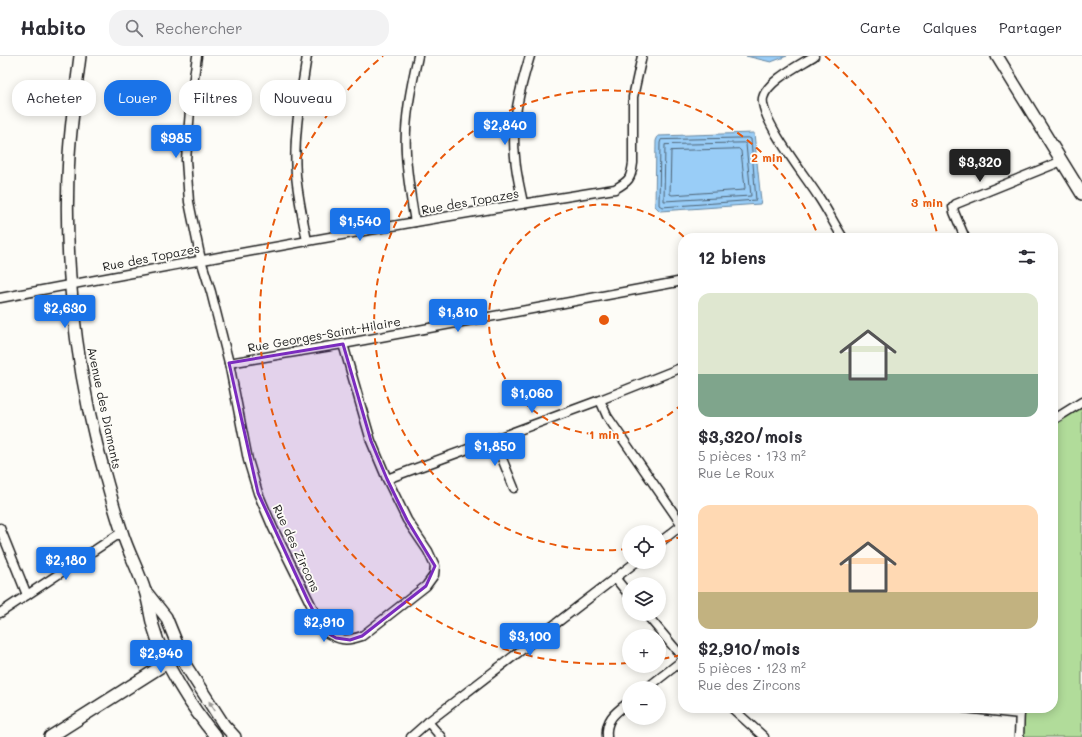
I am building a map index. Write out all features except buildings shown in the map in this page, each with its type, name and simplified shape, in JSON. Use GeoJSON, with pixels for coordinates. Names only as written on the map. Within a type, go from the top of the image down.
{"type":"FeatureCollection","features":[{"type":"Feature","properties":{"kind":"street","name":"Avenue des Diamants"},"geometry":{"type":"LineString","coordinates":[[80,56],[69,156],[68,231],[71,284],[85,390],[97,445],[122,532],[145,591],[153,627],[167,662],[190,701],[216,737]]}},
{"type":"Feature","properties":{"kind":"street","name":"Rue des Zircons"},"geometry":{"type":"LineString","coordinates":[[197,56],[191,98],[186,160],[189,202],[201,260],[211,292],[229,363],[248,460],[258,493],[273,528],[324,631],[336,638],[350,640],[362,636],[426,586],[434,576],[435,566],[428,551],[407,520],[387,479],[371,440],[343,344]]}},
{"type":"Feature","properties":{"kind":"street"},"geometry":{"type":"LineString","coordinates":[[307,56],[300,98],[296,148],[296,174],[307,241]]}},
{"type":"Feature","properties":{"kind":"street"},"geometry":{"type":"LineString","coordinates":[[415,222],[406,152],[407,119],[418,56]]}},
{"type":"Feature","properties":{"kind":"street"},"geometry":{"type":"LineString","coordinates":[[523,203],[515,157],[515,125],[520,88],[530,56]]}},
{"type":"Feature","properties":{"kind":"street","name":"Rue des Topazes"},"geometry":{"type":"LineString","coordinates":[[0,298],[307,241],[523,203],[616,189],[627,182],[632,172],[633,97],[642,56]]}},
{"type":"Feature","properties":{"kind":"street"},"geometry":{"type":"LineString","coordinates":[[814,56],[797,66],[767,89],[763,99],[763,108],[767,118],[788,153],[817,193],[838,233]]}},
{"type":"Feature","properties":{"kind":"street"},"geometry":{"type":"LineString","coordinates":[[997,56],[1082,194]]}},
{"type":"Feature","properties":{"kind":"street"},"geometry":{"type":"LineString","coordinates":[[963,233],[954,212],[953,207],[956,204],[1062,161]]}},
{"type":"Feature","properties":{"kind":"street","name":"Rue Georges-Saint-Hilaire"},"geometry":{"type":"LineString","coordinates":[[229,363],[343,344],[678,282]]}},
{"type":"Feature","properties":{"kind":"street"},"geometry":{"type":"LineString","coordinates":[[387,479],[600,400],[678,369]]}},
{"type":"Feature","properties":{"kind":"street"},"geometry":{"type":"LineString","coordinates":[[600,400],[607,416],[678,518]]}},
{"type":"Feature","properties":{"kind":"street"},"geometry":{"type":"LineString","coordinates":[[1058,417],[1082,402]]}},
{"type":"Feature","properties":{"kind":"street"},"geometry":{"type":"LineString","coordinates":[[494,439],[514,488]]}},
{"type":"Feature","properties":{"kind":"street"},"geometry":{"type":"LineString","coordinates":[[666,537],[678,527]]}},
{"type":"Feature","properties":{"kind":"street"},"geometry":{"type":"LineString","coordinates":[[0,528],[27,595]]}},
{"type":"Feature","properties":{"kind":"street"},"geometry":{"type":"LineString","coordinates":[[0,613],[122,532]]}},
{"type":"Feature","properties":{"kind":"street"},"geometry":{"type":"LineString","coordinates":[[411,737],[428,722],[628,569]]}},
{"type":"Feature","properties":{"kind":"street"},"geometry":{"type":"LineString","coordinates":[[616,579],[622,586]]}},
{"type":"Feature","properties":{"kind":"street","name":"Avenue des Diamants"},"geometry":{"type":"LineString","coordinates":[[145,591],[166,617],[186,666],[224,725],[236,737]]}},
{"type":"Feature","properties":{"kind":"street"},"geometry":{"type":"LineString","coordinates":[[652,621],[678,653]]}},
{"type":"Feature","properties":{"kind":"street"},"geometry":{"type":"LineString","coordinates":[[50,737],[167,662],[181,655]]}},
{"type":"Feature","properties":{"kind":"street"},"geometry":{"type":"LineString","coordinates":[[656,681],[678,663]]}},
{"type":"Feature","properties":{"kind":"street"},"geometry":{"type":"LineString","coordinates":[[607,737],[606,731],[612,716],[622,708]]}},
{"type":"Feature","properties":{"kind":"street"},"geometry":{"type":"LineString","coordinates":[[738,713],[764,737]]}},
{"type":"Feature","properties":{"kind":"street"},"geometry":{"type":"LineString","coordinates":[[1019,737],[1020,713]]}},
{"type":"Feature","properties":{"kind":"street"},"geometry":{"type":"LineString","coordinates":[[428,722],[441,737]]}},
{"type":"Feature","properties":{"kind":"highlighted area"},"geometry":{"type":"Polygon","coordinates":[[[343,344],[371,441],[407,520],[435,566],[426,586],[362,636],[350,640],[336,638],[324,631],[308,601],[258,493],[229,363],[343,344]]]}},
{"type":"Feature","properties":{"kind":"green space"},"geometry":{"type":"Polygon","coordinates":[[[1082,402],[1082,737],[1019,737],[1020,713],[1058,713],[1058,417],[1082,402]]]}},
{"type":"Feature","properties":{"kind":"water"},"geometry":{"type":"Polygon","coordinates":[[[746,56],[787,56],[771,62],[746,56]]]}},
{"type":"Feature","properties":{"kind":"water"},"geometry":{"type":"Polygon","coordinates":[[[754,133],[761,201],[760,204],[660,211],[655,206],[656,141],[658,136],[754,133]]]}}]}
